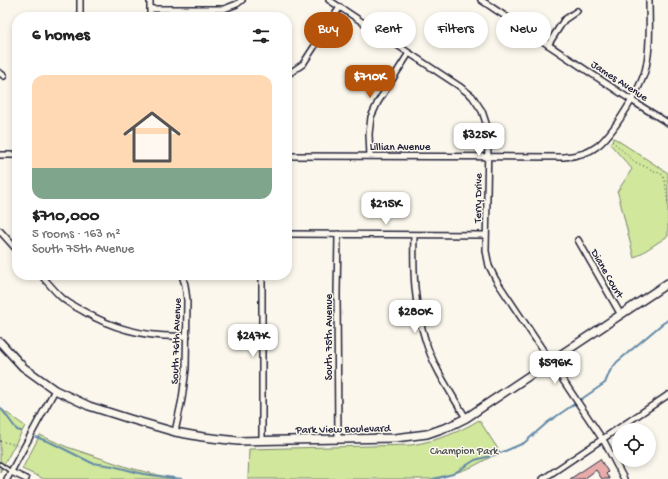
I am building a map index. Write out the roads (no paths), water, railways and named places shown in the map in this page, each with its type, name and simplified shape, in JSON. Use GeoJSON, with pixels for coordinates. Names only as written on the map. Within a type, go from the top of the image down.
{"type":"FeatureCollection","features":[{"type":"Feature","properties":{"kind":"street"},"geometry":{"type":"LineString","coordinates":[[80,0],[80,12]]}},
{"type":"Feature","properties":{"kind":"street"},"geometry":{"type":"LineString","coordinates":[[150,0],[150,9],[224,9],[237,4],[242,0]]}},
{"type":"Feature","properties":{"kind":"street","name":"Terry Drive"},"geometry":{"type":"LineString","coordinates":[[329,0],[459,86],[472,96],[482,111],[486,123],[486,235],[489,266],[496,280],[602,439],[624,479]]}},
{"type":"Feature","properties":{"kind":"street","name":"James Avenue"},"geometry":{"type":"LineString","coordinates":[[481,0],[499,12]]}},
{"type":"Feature","properties":{"kind":"street","name":"Lillian Avenue"},"geometry":{"type":"LineString","coordinates":[[292,156],[564,157],[581,154],[594,149],[604,140],[642,81],[649,51],[649,0]]}},
{"type":"Feature","properties":{"kind":"street"},"geometry":{"type":"LineString","coordinates":[[292,72],[303,64],[340,7]]}},
{"type":"Feature","properties":{"kind":"street"},"geometry":{"type":"LineString","coordinates":[[551,40],[564,20],[577,11]]}},
{"type":"Feature","properties":{"kind":"street","name":"James Avenue"},"geometry":{"type":"LineString","coordinates":[[551,47],[668,123]]}},
{"type":"Feature","properties":{"kind":"street"},"geometry":{"type":"LineString","coordinates":[[370,156],[369,134],[371,118],[378,102],[409,53]]}},
{"type":"Feature","properties":{"kind":"street"},"geometry":{"type":"LineString","coordinates":[[0,155],[12,155]]}},
{"type":"Feature","properties":{"kind":"street"},"geometry":{"type":"LineString","coordinates":[[0,231],[12,244]]}},
{"type":"Feature","properties":{"kind":"street"},"geometry":{"type":"LineString","coordinates":[[292,234],[486,235]]}},
{"type":"Feature","properties":{"kind":"street","name":"South 75th Avenue"},"geometry":{"type":"LineString","coordinates":[[338,234],[338,439]]}},
{"type":"Feature","properties":{"kind":"street"},"geometry":{"type":"LineString","coordinates":[[414,235],[413,267],[415,292],[425,340],[447,386],[466,418]]}},
{"type":"Feature","properties":{"kind":"street","name":"Diane Court"},"geometry":{"type":"LineString","coordinates":[[578,240],[621,315]]}},
{"type":"Feature","properties":{"kind":"street"},"geometry":{"type":"LineString","coordinates":[[46,280],[60,296],[96,318],[123,329],[165,337],[187,336]]}},
{"type":"Feature","properties":{"kind":"street","name":"South 76th Avenue"},"geometry":{"type":"LineString","coordinates":[[175,432],[182,399],[186,369],[187,300],[184,280]]}},
{"type":"Feature","properties":{"kind":"street"},"geometry":{"type":"LineString","coordinates":[[262,280],[262,441]]}},
{"type":"Feature","properties":{"kind":"street","name":"Park View Boulevard"},"geometry":{"type":"LineString","coordinates":[[0,342],[23,367],[55,390],[89,406],[175,432],[224,440],[262,441],[395,438],[427,434],[450,426],[466,418],[668,283]]}},
{"type":"Feature","properties":{"kind":"street"},"geometry":{"type":"LineString","coordinates":[[7,479],[55,390]]}},
{"type":"Feature","properties":{"kind":"street"},"geometry":{"type":"LineString","coordinates":[[543,479],[668,395]]}},
{"type":"Feature","properties":{"kind":"street"},"geometry":{"type":"LineString","coordinates":[[10,472],[26,479]]}},
{"type":"Feature","properties":{"kind":"lane"},"geometry":{"type":"LineString","coordinates":[[0,464],[10,472]]}},
{"type":"Feature","properties":{"kind":"waterway"},"geometry":{"type":"LineString","coordinates":[[433,479],[453,474],[475,460],[498,454],[524,443],[548,422],[605,383],[610,371],[617,362],[668,320]]}},
{"type":"Feature","properties":{"kind":"waterway"},"geometry":{"type":"LineString","coordinates":[[0,407],[17,430],[21,431]]}},
{"type":"Feature","properties":{"kind":"waterway"},"geometry":{"type":"LineString","coordinates":[[36,437],[52,443],[92,463],[113,466],[143,474],[182,479]]}},
{"type":"Feature","properties":{"kind":"park label","name":"Champion Park"},"geometry":{"type":"Point","coordinates":[464,450]}}]}
